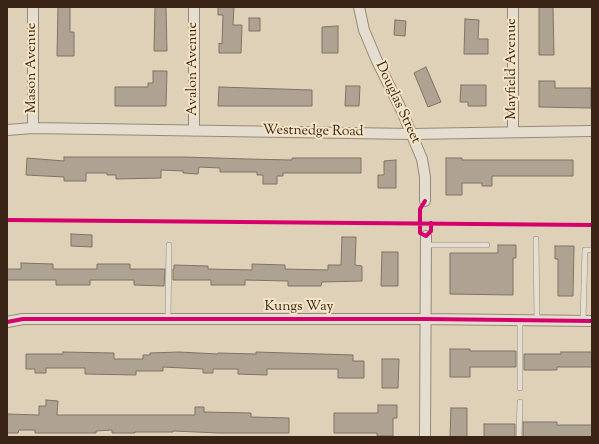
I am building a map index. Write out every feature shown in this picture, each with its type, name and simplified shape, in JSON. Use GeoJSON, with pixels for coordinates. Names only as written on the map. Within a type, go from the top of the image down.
{"type":"FeatureCollection","features":[{"type":"Feature","properties":{"kind":"street","name":"Mason Avenue"},"geometry":{"type":"LineString","coordinates":[[33,7],[33,128]]}},
{"type":"Feature","properties":{"kind":"street","name":"Avalon Avenue"},"geometry":{"type":"LineString","coordinates":[[194,7],[194,131]]}},
{"type":"Feature","properties":{"kind":"street","name":"Douglas Street"},"geometry":{"type":"LineString","coordinates":[[358,7],[364,30],[377,61],[401,109],[422,159],[425,177],[425,201]]}},
{"type":"Feature","properties":{"kind":"street","name":"Mayfield Avenue"},"geometry":{"type":"LineString","coordinates":[[513,7],[513,132]]}},
{"type":"Feature","properties":{"kind":"street","name":"Westnedge Road"},"geometry":{"type":"LineString","coordinates":[[7,130],[33,128],[412,134],[592,132]]}},
{"type":"Feature","properties":{"kind":"street"},"geometry":{"type":"LineString","coordinates":[[425,437],[426,241]]}},
{"type":"Feature","properties":{"kind":"street","name":"Kungs Way"},"geometry":{"type":"LineString","coordinates":[[7,322],[23,319],[426,319],[588,321]]}},
{"type":"Feature","properties":{"kind":"lane"},"geometry":{"type":"LineString","coordinates":[[536,239],[537,320]]}},
{"type":"Feature","properties":{"kind":"lane"},"geometry":{"type":"LineString","coordinates":[[426,241],[487,245]]}},
{"type":"Feature","properties":{"kind":"lane"},"geometry":{"type":"LineString","coordinates":[[168,319],[169,246]]}},
{"type":"Feature","properties":{"kind":"lane"},"geometry":{"type":"LineString","coordinates":[[588,321],[585,250],[592,250]]}},
{"type":"Feature","properties":{"kind":"lane"},"geometry":{"type":"LineString","coordinates":[[520,320],[520,388]]}},
{"type":"Feature","properties":{"kind":"lane"},"geometry":{"type":"LineString","coordinates":[[520,402],[520,437]]}},
{"type":"Feature","properties":{"kind":"building"},"geometry":{"type":"Polygon","coordinates":[[[58,7],[70,7],[70,32],[74,32],[74,56],[57,56],[58,7]]]}},
{"type":"Feature","properties":{"kind":"building"},"geometry":{"type":"Polygon","coordinates":[[[155,7],[166,7],[167,51],[154,51],[155,7]]]}},
{"type":"Feature","properties":{"kind":"building"},"geometry":{"type":"Polygon","coordinates":[[[218,7],[234,7],[233,25],[242,25],[241,53],[219,53],[219,43],[222,44],[223,15],[218,15],[218,7]]]}},
{"type":"Feature","properties":{"kind":"building"},"geometry":{"type":"Polygon","coordinates":[[[539,7],[553,7],[554,55],[539,55],[539,7]]]}},
{"type":"Feature","properties":{"kind":"building"},"geometry":{"type":"Polygon","coordinates":[[[249,18],[260,18],[260,31],[249,31],[249,18]]]}},
{"type":"Feature","properties":{"kind":"building"},"geometry":{"type":"Polygon","coordinates":[[[465,19],[479,20],[478,39],[488,39],[488,54],[464,54],[465,19]]]}},
{"type":"Feature","properties":{"kind":"building"},"geometry":{"type":"Polygon","coordinates":[[[395,20],[406,21],[405,36],[394,35],[395,20]]]}},
{"type":"Feature","properties":{"kind":"building"},"geometry":{"type":"Polygon","coordinates":[[[338,26],[338,53],[322,53],[322,27],[338,26]]]}},
{"type":"Feature","properties":{"kind":"building"},"geometry":{"type":"Polygon","coordinates":[[[426,67],[441,102],[428,107],[414,73],[426,67]]]}},
{"type":"Feature","properties":{"kind":"building"},"geometry":{"type":"Polygon","coordinates":[[[153,71],[167,71],[166,106],[115,106],[115,87],[148,87],[148,83],[153,83],[153,71]]]}},
{"type":"Feature","properties":{"kind":"building"},"geometry":{"type":"Polygon","coordinates":[[[539,81],[555,81],[555,88],[591,88],[591,108],[539,107],[539,81]]]}},
{"type":"Feature","properties":{"kind":"building"},"geometry":{"type":"Polygon","coordinates":[[[461,85],[486,85],[486,106],[468,106],[468,102],[460,102],[461,85]]]}},
{"type":"Feature","properties":{"kind":"building"},"geometry":{"type":"Polygon","coordinates":[[[346,86],[360,86],[359,106],[345,106],[346,86]]]}},
{"type":"Feature","properties":{"kind":"building"},"geometry":{"type":"Polygon","coordinates":[[[219,87],[312,90],[312,106],[218,106],[219,87]]]}},
{"type":"Feature","properties":{"kind":"building"},"geometry":{"type":"Polygon","coordinates":[[[64,157],[184,157],[292,160],[292,158],[361,158],[361,173],[283,173],[283,176],[277,176],[277,184],[263,184],[263,175],[257,175],[257,172],[220,172],[220,168],[199,167],[198,174],[183,173],[183,171],[161,170],[161,178],[116,179],[116,175],[107,175],[107,173],[86,173],[86,181],[64,181],[64,177],[26,175],[27,158],[64,161],[64,157]]]}},
{"type":"Feature","properties":{"kind":"building"},"geometry":{"type":"Polygon","coordinates":[[[446,158],[462,158],[462,160],[573,160],[573,176],[492,176],[492,186],[482,186],[482,183],[462,183],[462,195],[446,195],[446,158]]]}},
{"type":"Feature","properties":{"kind":"building"},"geometry":{"type":"Polygon","coordinates":[[[396,160],[396,188],[378,188],[378,175],[384,175],[384,161],[396,160]]]}},
{"type":"Feature","properties":{"kind":"building"},"geometry":{"type":"Polygon","coordinates":[[[71,234],[92,235],[92,247],[71,246],[71,234]]]}},
{"type":"Feature","properties":{"kind":"building"},"geometry":{"type":"Polygon","coordinates":[[[342,237],[356,237],[355,265],[362,266],[362,281],[322,282],[321,286],[288,286],[288,281],[245,280],[245,285],[211,285],[211,280],[173,280],[174,265],[208,266],[208,269],[252,270],[252,264],[285,265],[285,269],[328,270],[328,265],[341,265],[342,237]]]}},
{"type":"Feature","properties":{"kind":"building"},"geometry":{"type":"Polygon","coordinates":[[[498,245],[516,245],[516,258],[513,258],[513,295],[450,294],[450,253],[498,253],[498,245]]]}},
{"type":"Feature","properties":{"kind":"building"},"geometry":{"type":"Polygon","coordinates":[[[555,246],[574,246],[573,296],[558,296],[558,259],[555,259],[555,246]]]}},
{"type":"Feature","properties":{"kind":"building"},"geometry":{"type":"Polygon","coordinates":[[[382,252],[398,252],[398,286],[381,286],[382,252]]]}},
{"type":"Feature","properties":{"kind":"building"},"geometry":{"type":"Polygon","coordinates":[[[21,263],[53,264],[53,269],[97,269],[97,264],[130,264],[130,269],[165,269],[164,286],[134,285],[134,280],[90,280],[90,285],[56,285],[56,280],[7,280],[7,269],[21,269],[21,263]]]}},
{"type":"Feature","properties":{"kind":"building"},"geometry":{"type":"Polygon","coordinates":[[[450,349],[470,349],[470,351],[516,351],[516,367],[470,367],[470,377],[450,377],[450,349]]]}},
{"type":"Feature","properties":{"kind":"building"},"geometry":{"type":"Polygon","coordinates":[[[63,352],[114,353],[114,359],[143,359],[143,355],[150,355],[150,353],[179,352],[256,354],[256,352],[353,355],[353,361],[364,361],[364,378],[338,378],[338,369],[267,369],[267,375],[238,374],[238,369],[213,369],[213,373],[203,373],[203,369],[163,367],[163,371],[136,371],[136,375],[85,374],[85,368],[46,368],[46,373],[35,373],[35,369],[26,369],[26,354],[63,354],[63,352]]]}},
{"type":"Feature","properties":{"kind":"building"},"geometry":{"type":"Polygon","coordinates":[[[561,352],[592,352],[592,367],[557,367],[557,370],[524,370],[524,354],[561,354],[561,352]]]}},
{"type":"Feature","properties":{"kind":"building"},"geometry":{"type":"Polygon","coordinates":[[[382,359],[399,359],[398,388],[382,388],[382,359]]]}},
{"type":"Feature","properties":{"kind":"building"},"geometry":{"type":"Polygon","coordinates":[[[46,400],[58,401],[57,415],[195,415],[195,407],[204,407],[204,412],[251,413],[251,417],[289,418],[289,433],[219,433],[173,431],[112,433],[112,430],[96,431],[96,433],[35,433],[35,430],[19,430],[18,433],[7,433],[7,414],[39,415],[39,406],[46,406],[46,400]]]}},
{"type":"Feature","properties":{"kind":"building"},"geometry":{"type":"Polygon","coordinates":[[[378,405],[397,405],[397,418],[393,418],[393,436],[377,436],[377,433],[334,433],[334,413],[378,413],[378,405]]]}},
{"type":"Feature","properties":{"kind":"building"},"geometry":{"type":"Polygon","coordinates":[[[451,408],[467,408],[467,437],[450,437],[451,408]]]}},
{"type":"Feature","properties":{"kind":"building"},"geometry":{"type":"Polygon","coordinates":[[[523,422],[557,422],[557,425],[592,425],[592,437],[523,437],[523,422]]]}},
{"type":"Feature","properties":{"kind":"building"},"geometry":{"type":"Polygon","coordinates":[[[484,424],[515,424],[515,437],[484,437],[484,424]]]}},
{"type":"Feature","properties":{"kind":"cycle path"},"geometry":{"type":"LineString","coordinates":[[425,201],[420,209],[420,233],[426,236],[431,231],[431,223]]}},
{"type":"Feature","properties":{"kind":"cycle path"},"geometry":{"type":"LineString","coordinates":[[7,220],[592,225]]}},
{"type":"Feature","properties":{"kind":"cycle path"},"geometry":{"type":"LineString","coordinates":[[7,322],[23,319],[426,319],[592,321]]}}]}
